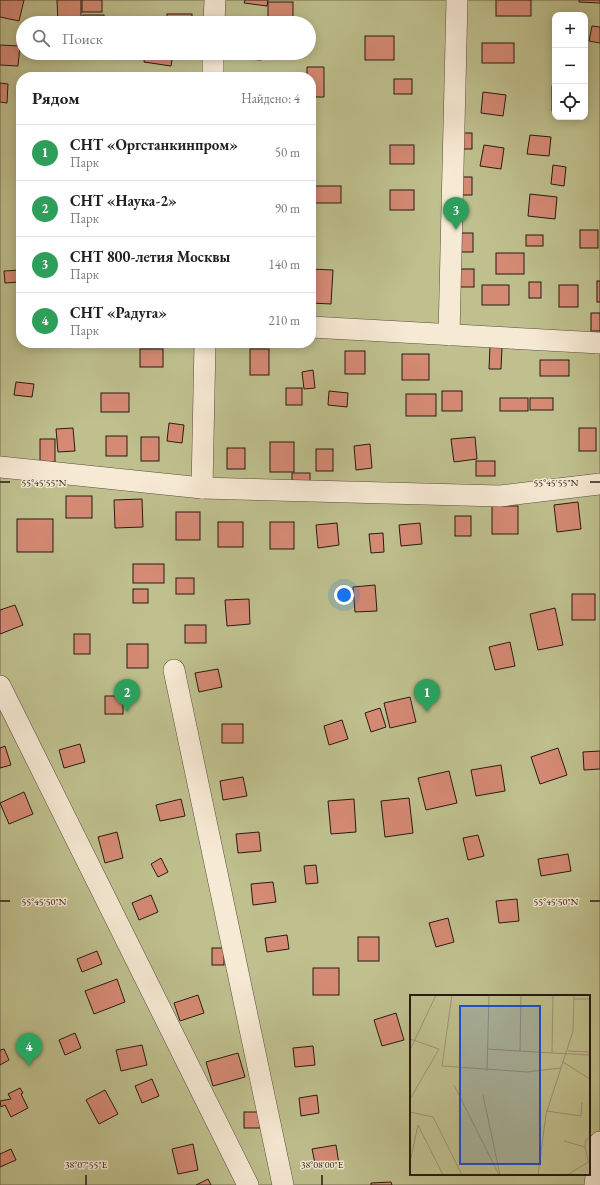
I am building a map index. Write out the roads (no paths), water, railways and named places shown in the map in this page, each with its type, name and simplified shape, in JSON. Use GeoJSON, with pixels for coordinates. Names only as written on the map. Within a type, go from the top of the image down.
{"type":"FeatureCollection","features":[{"type":"Feature","properties":{"kind":"street"},"geometry":{"type":"LineString","coordinates":[[214,16],[215,0]]}},
{"type":"Feature","properties":{"kind":"street"},"geometry":{"type":"LineString","coordinates":[[449,335],[457,0]]}},
{"type":"Feature","properties":{"kind":"street"},"geometry":{"type":"LineString","coordinates":[[213,60],[213,72]]}},
{"type":"Feature","properties":{"kind":"street"},"geometry":{"type":"LineString","coordinates":[[316,327],[600,343]]}},
{"type":"Feature","properties":{"kind":"street"},"geometry":{"type":"LineString","coordinates":[[202,488],[205,348]]}},
{"type":"Feature","properties":{"kind":"street"},"geometry":{"type":"LineString","coordinates":[[0,467],[202,488],[500,496],[600,484]]}},
{"type":"Feature","properties":{"kind":"street"},"geometry":{"type":"LineString","coordinates":[[174,670],[283,1185]]}},
{"type":"Feature","properties":{"kind":"street"},"geometry":{"type":"LineString","coordinates":[[0,686],[248,1185]]}},
{"type":"Feature","properties":{"kind":"street"},"geometry":{"type":"LineString","coordinates":[[595,1185],[600,1142]]}},
{"type":"Feature","properties":{"kind":"place","name":"СНТ 800-летия Москвы"},"geometry":{"type":"Point","coordinates":[456,230]}},
{"type":"Feature","properties":{"kind":"place","name":"СНТ «Наука-2»"},"geometry":{"type":"Point","coordinates":[127,712]}},
{"type":"Feature","properties":{"kind":"place","name":"СНТ «Оргстанкинпром»"},"geometry":{"type":"Point","coordinates":[427,712]}},
{"type":"Feature","properties":{"kind":"place","name":"СНТ «Радуга»"},"geometry":{"type":"Point","coordinates":[29,1066]}}]}
